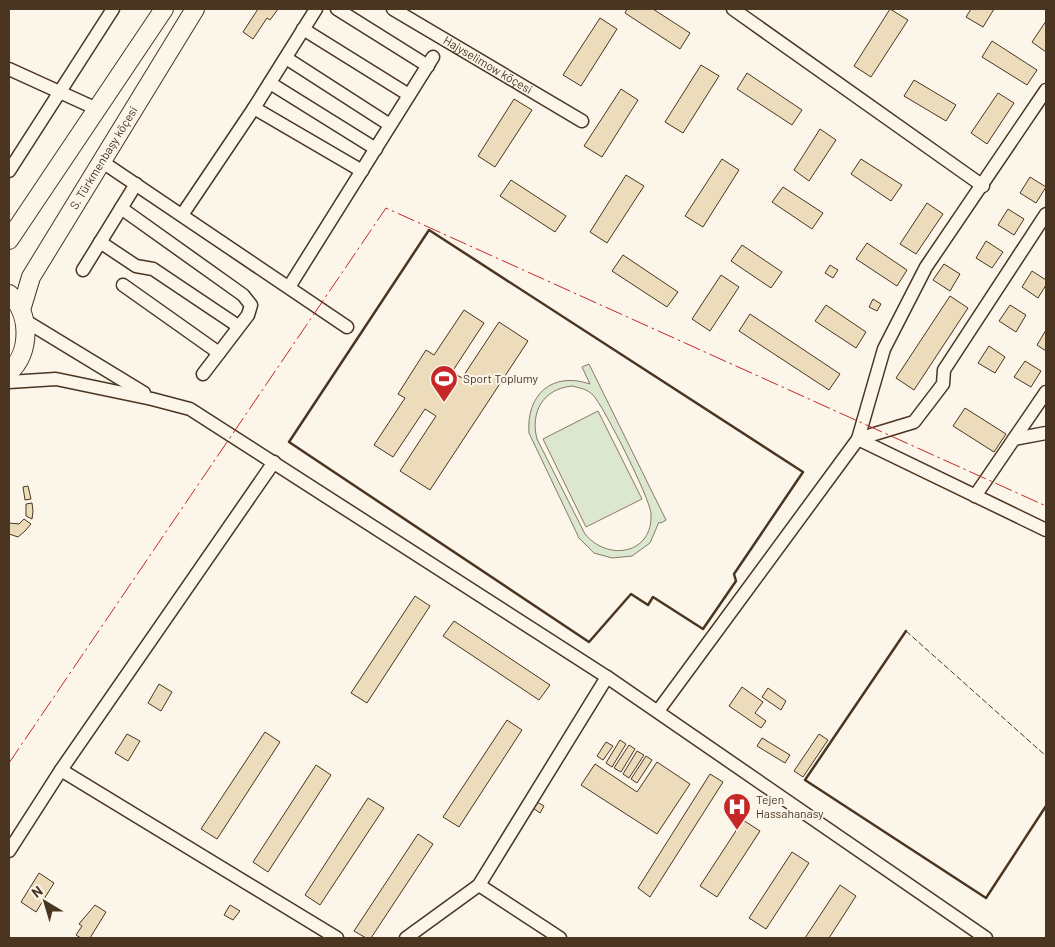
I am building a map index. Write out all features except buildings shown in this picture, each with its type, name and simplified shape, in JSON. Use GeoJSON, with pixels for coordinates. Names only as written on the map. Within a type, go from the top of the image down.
{"type":"FeatureCollection","features":[{"type":"Feature","properties":{"kind":"highway"},"geometry":{"type":"LineString","coordinates":[[9,240],[164,9]]}},
{"type":"Feature","properties":{"kind":"highway","name":"S. Türkmenbaşy köçesi"},"geometry":{"type":"LineString","coordinates":[[9,372],[14,367],[25,345],[23,315],[31,277],[195,9]]}},
{"type":"Feature","properties":{"kind":"highway"},"geometry":{"type":"LineString","coordinates":[[9,294],[23,315]]}},
{"type":"Feature","properties":{"kind":"street"},"geometry":{"type":"LineString","coordinates":[[9,171],[113,9]]}},
{"type":"Feature","properties":{"kind":"street"},"geometry":{"type":"LineString","coordinates":[[182,215],[254,108],[316,9]]}},
{"type":"Feature","properties":{"kind":"street"},"geometry":{"type":"LineString","coordinates":[[289,287],[431,62],[337,9]]}},
{"type":"Feature","properties":{"kind":"street","name":"Hajyselimow köçesi"},"geometry":{"type":"LineString","coordinates":[[393,9],[582,121]]}},
{"type":"Feature","properties":{"kind":"street"},"geometry":{"type":"LineString","coordinates":[[732,9],[983,186]]}},
{"type":"Feature","properties":{"kind":"street"},"geometry":{"type":"LineString","coordinates":[[303,29],[409,95]]}},
{"type":"Feature","properties":{"kind":"street"},"geometry":{"type":"LineString","coordinates":[[286,58],[390,125]]}},
{"type":"Feature","properties":{"kind":"street"},"geometry":{"type":"LineString","coordinates":[[9,69],[97,109]]}},
{"type":"Feature","properties":{"kind":"street"},"geometry":{"type":"LineString","coordinates":[[270,83],[376,148]]}},
{"type":"Feature","properties":{"kind":"street"},"geometry":{"type":"LineString","coordinates":[[658,711],[858,439],[884,348],[926,267],[1041,106],[1046,90]]}},
{"type":"Feature","properties":{"kind":"street"},"geometry":{"type":"LineString","coordinates":[[254,108],[362,171]]}},
{"type":"Feature","properties":{"kind":"street"},"geometry":{"type":"LineString","coordinates":[[101,161],[347,327]]}},
{"type":"Feature","properties":{"kind":"street"},"geometry":{"type":"LineString","coordinates":[[83,270],[136,184]]}},
{"type":"Feature","properties":{"kind":"street"},"geometry":{"type":"LineString","coordinates":[[121,208],[244,295],[251,304],[248,315],[203,374]]}},
{"type":"Feature","properties":{"kind":"street"},"geometry":{"type":"LineString","coordinates":[[858,439],[914,422],[942,384],[944,370],[1046,214]]}},
{"type":"Feature","properties":{"kind":"street"},"geometry":{"type":"LineString","coordinates":[[100,242],[136,266],[153,269],[238,326]]}},
{"type":"Feature","properties":{"kind":"street"},"geometry":{"type":"LineString","coordinates":[[123,285],[219,353]]}},
{"type":"Feature","properties":{"kind":"street"},"geometry":{"type":"LineString","coordinates":[[23,315],[152,399]]}},
{"type":"Feature","properties":{"kind":"street"},"geometry":{"type":"LineString","coordinates":[[9,382],[56,379],[190,409],[607,677],[986,938]]}},
{"type":"Feature","properties":{"kind":"street"},"geometry":{"type":"LineString","coordinates":[[975,496],[1046,392]]}},
{"type":"Feature","properties":{"kind":"street"},"geometry":{"type":"LineString","coordinates":[[1014,439],[1046,434]]}},
{"type":"Feature","properties":{"kind":"street"},"geometry":{"type":"LineString","coordinates":[[858,439],[1046,530]]}},
{"type":"Feature","properties":{"kind":"street"},"geometry":{"type":"LineString","coordinates":[[9,851],[61,770],[274,462]]}},
{"type":"Feature","properties":{"kind":"street"},"geometry":{"type":"LineString","coordinates":[[406,938],[479,885],[607,677]]}},
{"type":"Feature","properties":{"kind":"street"},"geometry":{"type":"LineString","coordinates":[[61,770],[337,938]]}},
{"type":"Feature","properties":{"kind":"street"},"geometry":{"type":"LineString","coordinates":[[479,885],[560,938]]}},
{"type":"Feature","properties":{"kind":"green space"},"geometry":{"type":"Polygon","coordinates":[[[589,364],[666,520],[661,523],[659,522],[650,543],[632,556],[612,558],[594,553],[579,538],[529,433],[529,419],[532,407],[544,389],[564,381],[590,384],[582,367],[589,364]],[[572,386],[553,392],[541,404],[535,420],[537,439],[585,534],[595,543],[605,548],[617,551],[627,550],[645,538],[650,527],[651,514],[649,505],[626,453],[598,402],[588,391],[572,386]]]}},
{"type":"Feature","properties":{"kind":"green space"},"geometry":{"type":"Polygon","coordinates":[[[598,411],[642,499],[586,527],[543,439],[598,411]]]}},
{"type":"Feature","properties":{"kind":"fence"},"geometry":{"type":"LineString","coordinates":[[906,631],[1046,756]]}},
{"type":"Feature","properties":{"kind":"wall"},"geometry":{"type":"LineString","coordinates":[[429,230],[803,472],[734,574],[736,581],[703,629],[653,597],[648,605],[631,594],[589,642],[289,442],[429,230]]}},
{"type":"Feature","properties":{"kind":"wall"},"geometry":{"type":"LineString","coordinates":[[906,631],[805,780],[986,898],[1046,806]]}},
{"type":"Feature","properties":{"kind":"power"},"geometry":{"type":"LineString","coordinates":[[9,763],[386,208],[1046,506]]}},
{"type":"Feature","properties":{"kind":"place","name":"Sport Toplumy"},"geometry":{"type":"Point","coordinates":[444,403]}},
{"type":"Feature","properties":{"kind":"place","name":"Tejen Hassahanasy"},"geometry":{"type":"Point","coordinates":[737,831]}}]}
